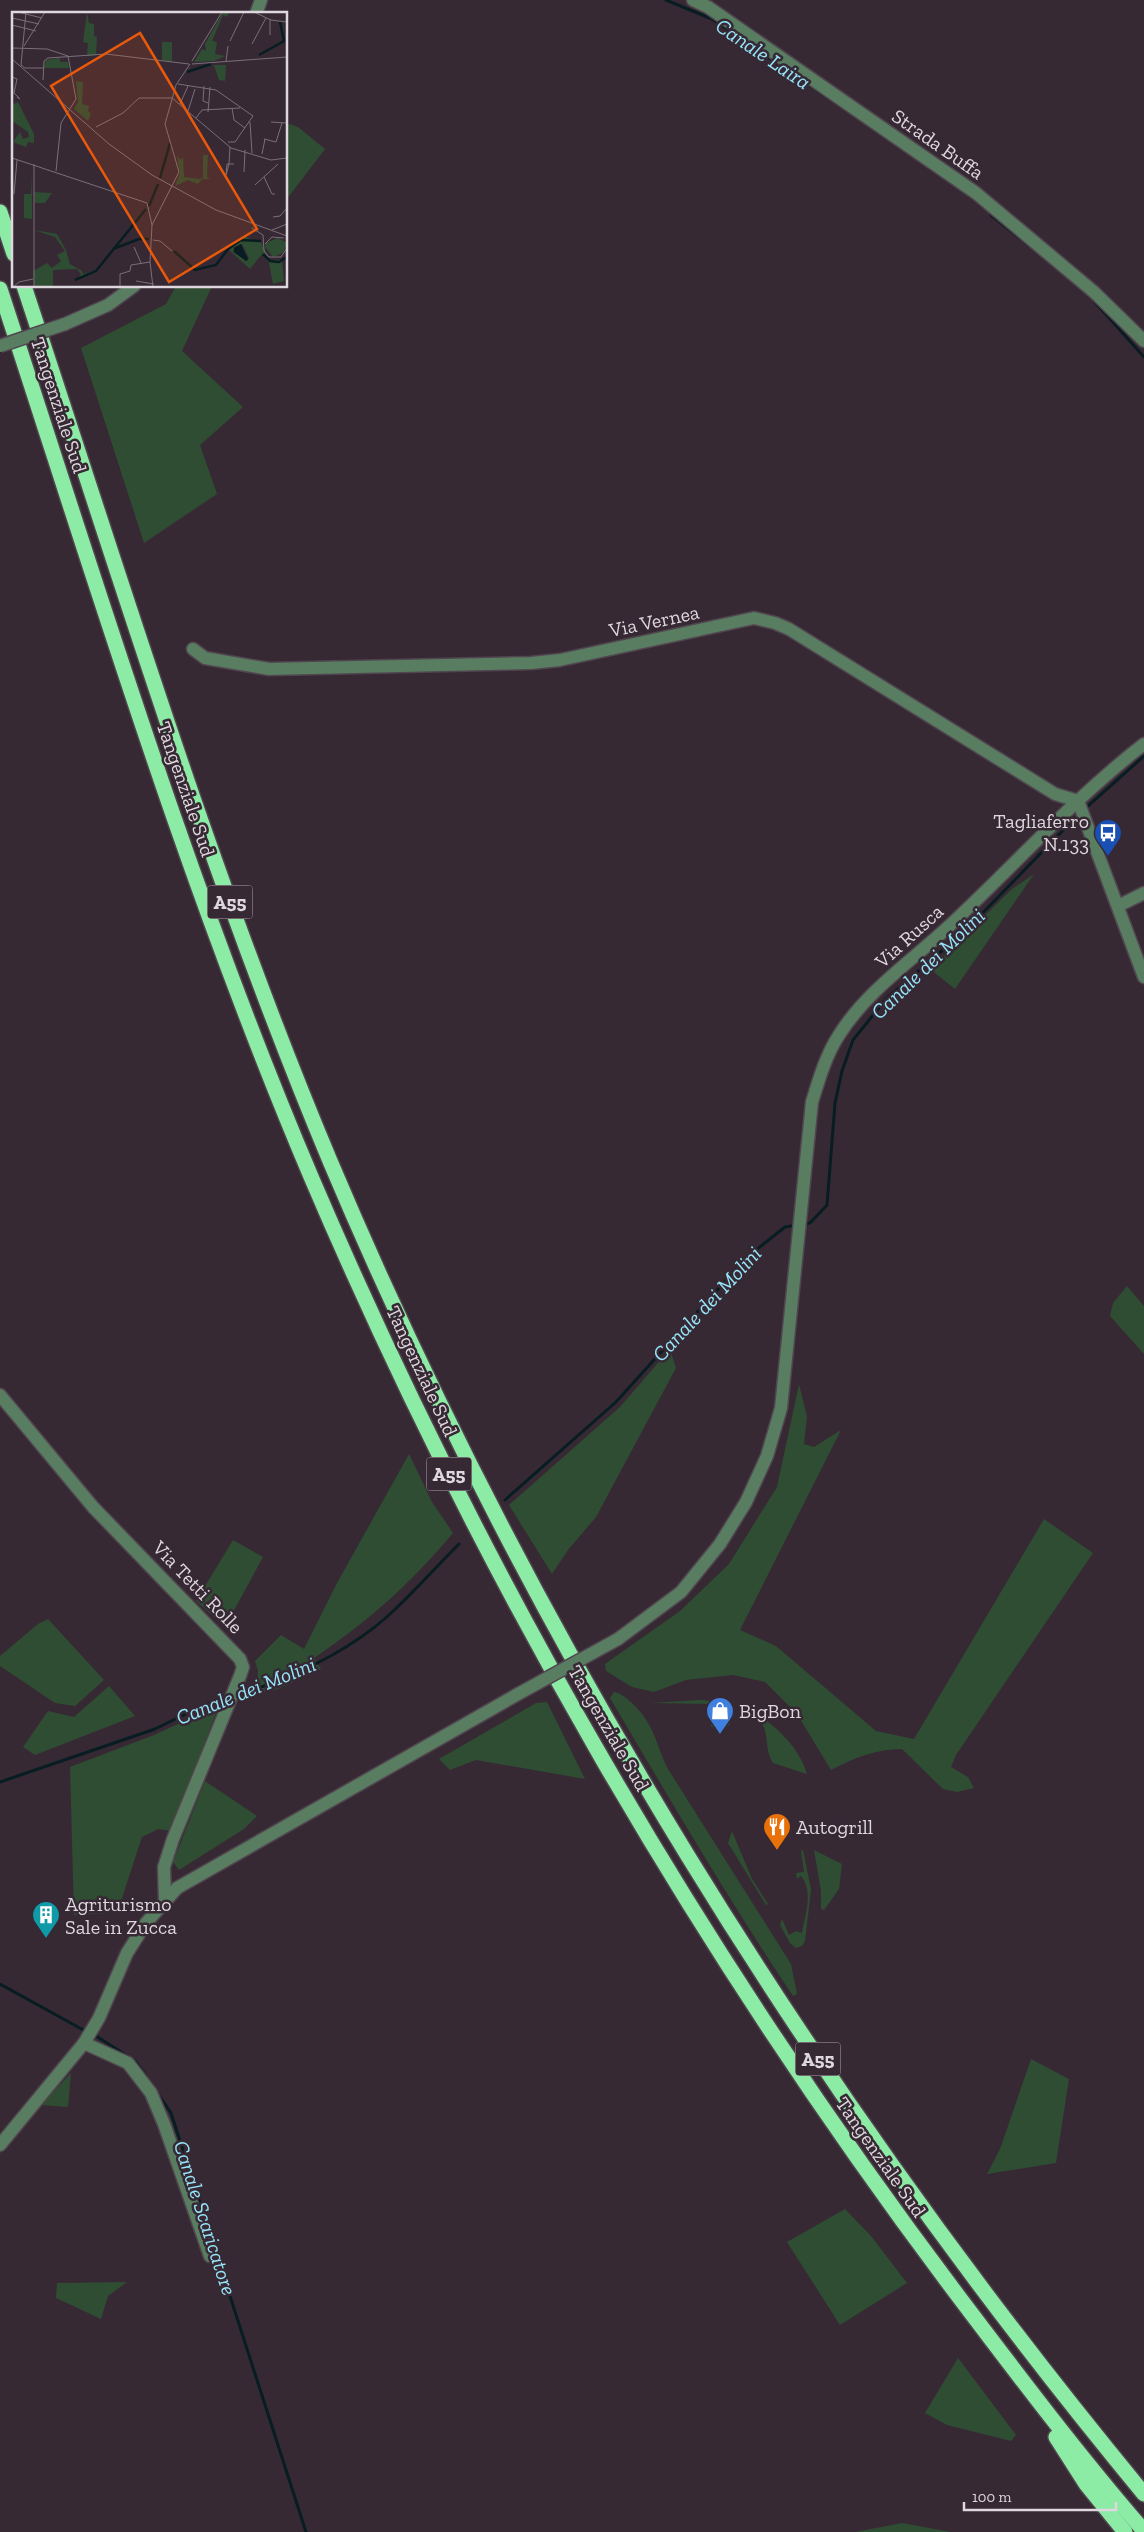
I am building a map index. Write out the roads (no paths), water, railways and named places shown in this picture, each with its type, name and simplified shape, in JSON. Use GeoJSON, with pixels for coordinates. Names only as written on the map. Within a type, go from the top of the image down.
{"type":"FeatureCollection","features":[{"type":"Feature","properties":{"kind":"highway"},"geometry":{"type":"LineString","coordinates":[[0,212],[12,248]]}},
{"type":"Feature","properties":{"kind":"highway","name":"Tangenziale Sud"},"geometry":{"type":"LineString","coordinates":[[25,288],[208,839],[265,998],[331,1162],[377,1266],[484,1490],[630,1758],[742,1943],[926,2215],[1044,2371],[1143,2493]]}},
{"type":"Feature","properties":{"kind":"highway","name":"Tangenziale Sud"},"geometry":{"type":"LineString","coordinates":[[0,289],[191,866],[244,1010],[315,1185],[425,1426],[550,1665],[650,1839],[721,1954],[841,2135],[908,2230],[1017,2374],[1144,2531]]}},
{"type":"Feature","properties":{"kind":"highway"},"geometry":{"type":"LineString","coordinates":[[1017,2374],[1086,2484],[1125,2532]]}},
{"type":"Feature","properties":{"kind":"street"},"geometry":{"type":"LineString","coordinates":[[257,12],[261,0]]}},
{"type":"Feature","properties":{"kind":"street","name":"Strada Buffa"},"geometry":{"type":"LineString","coordinates":[[693,0],[708,7],[976,193],[1086,286],[1144,342]]}},
{"type":"Feature","properties":{"kind":"street"},"geometry":{"type":"LineString","coordinates":[[0,346],[65,324],[108,306],[131,288]]}},
{"type":"Feature","properties":{"kind":"street","name":"Via Vernea"},"geometry":{"type":"LineString","coordinates":[[193,650],[205,658],[269,670],[531,663],[560,660],[754,618],[764,619],[790,630],[1055,794],[1078,800]]}},
{"type":"Feature","properties":{"kind":"street","name":"Via Rusca"},"geometry":{"type":"LineString","coordinates":[[0,2145],[86,2040],[95,2025],[127,1953],[146,1923],[165,1900],[188,1880],[618,1639],[681,1592],[720,1544],[741,1510],[767,1456],[781,1408],[799,1214],[812,1102],[822,1069],[839,1035],[862,1006],[891,977],[947,928],[1078,800],[1144,744]]}},
{"type":"Feature","properties":{"kind":"street"},"geometry":{"type":"LineString","coordinates":[[1078,800],[1144,977]]}},
{"type":"Feature","properties":{"kind":"street"},"geometry":{"type":"LineString","coordinates":[[1118,906],[1144,893]]}},
{"type":"Feature","properties":{"kind":"street","name":"Via Tetti Rolle"},"geometry":{"type":"LineString","coordinates":[[0,1395],[93,1507],[240,1659],[243,1667],[173,1839],[164,1866],[165,1900]]}},
{"type":"Feature","properties":{"kind":"street"},"geometry":{"type":"LineString","coordinates":[[86,2040],[128,2064],[151,2093],[164,2124],[210,2256]]}},
{"type":"Feature","properties":{"kind":"waterway","name":"Canale Laira"},"geometry":{"type":"LineString","coordinates":[[666,0],[712,19],[842,107]]}},
{"type":"Feature","properties":{"kind":"waterway","name":"Canale Laira"},"geometry":{"type":"LineString","coordinates":[[991,215],[1030,246]]}},
{"type":"Feature","properties":{"kind":"waterway","name":"Canale Laira"},"geometry":{"type":"LineString","coordinates":[[1095,302],[1144,357]]}},
{"type":"Feature","properties":{"kind":"waterway","name":"Canale dei Molini"},"geometry":{"type":"LineString","coordinates":[[1087,807],[1144,756]]}},
{"type":"Feature","properties":{"kind":"waterway","name":"Canale dei Molini"},"geometry":{"type":"LineString","coordinates":[[803,1224],[810,1223],[827,1205],[835,1103],[842,1071],[853,1040],[886,999],[965,931],[1075,818]]}},
{"type":"Feature","properties":{"kind":"waterway","name":"Canale dei Molini"},"geometry":{"type":"LineString","coordinates":[[505,1500],[616,1402],[746,1258],[785,1227],[797,1225]]}},
{"type":"Feature","properties":{"kind":"waterway","name":"Canale dei Molini"},"geometry":{"type":"LineString","coordinates":[[235,1696],[296,1673],[336,1653],[373,1629],[459,1544]]}},
{"type":"Feature","properties":{"kind":"waterway","name":"Canale dei Molini"},"geometry":{"type":"LineString","coordinates":[[0,1782],[155,1729],[206,1704],[227,1699]]}},
{"type":"Feature","properties":{"kind":"waterway","name":"Canale Scaricatore"},"geometry":{"type":"LineString","coordinates":[[0,1984],[87,2032]]}},
{"type":"Feature","properties":{"kind":"waterway","name":"Canale Scaricatore"},"geometry":{"type":"LineString","coordinates":[[93,2034],[135,2061],[146,2076]]}},
{"type":"Feature","properties":{"kind":"waterway","name":"Canale Scaricatore"},"geometry":{"type":"LineString","coordinates":[[158,2094],[171,2113],[306,2532]]}},
{"type":"Feature","properties":{"kind":"place","name":"Tagliaferro N.133"},"geometry":{"type":"Point","coordinates":[1108,857]}},
{"type":"Feature","properties":{"kind":"place","name":"BigBon"},"geometry":{"type":"Point","coordinates":[720,1735]}},
{"type":"Feature","properties":{"kind":"place","name":"Autogrill"},"geometry":{"type":"Point","coordinates":[777,1851]}},
{"type":"Feature","properties":{"kind":"place","name":"Agriturismo Sale in Zucca"},"geometry":{"type":"Point","coordinates":[46,1939]}}]}
